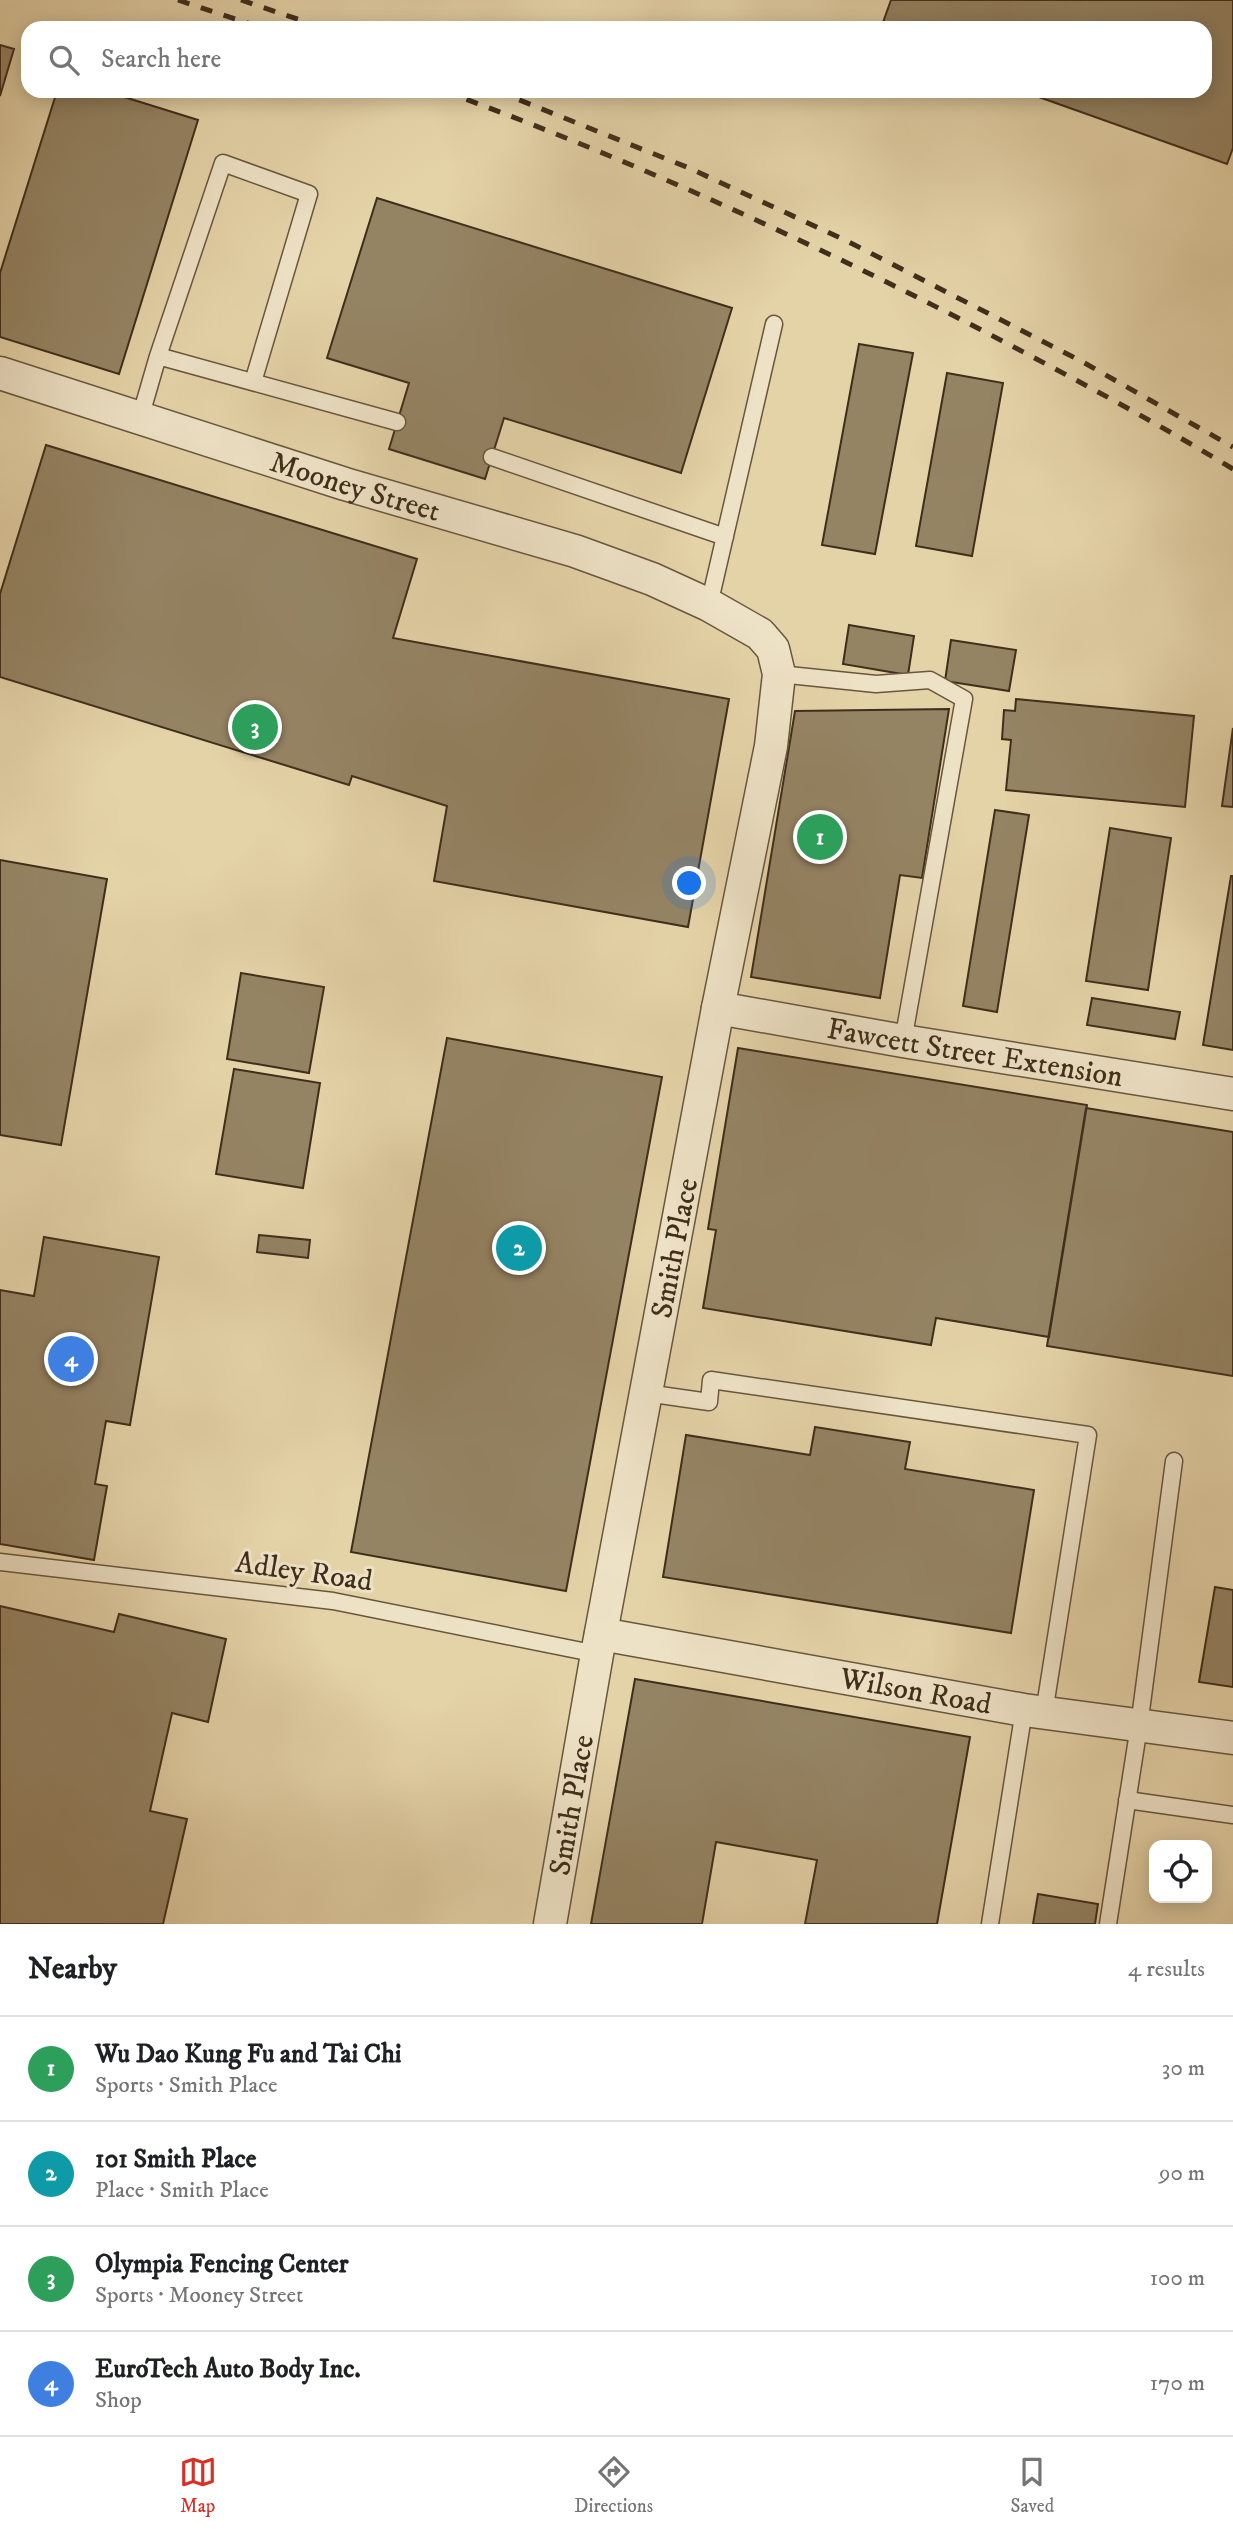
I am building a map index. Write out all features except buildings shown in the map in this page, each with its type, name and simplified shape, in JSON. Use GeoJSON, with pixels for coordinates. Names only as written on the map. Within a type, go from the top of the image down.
{"type":"FeatureCollection","features":[{"type":"Feature","properties":{"kind":"street","name":"Mooney Street"},"geometry":{"type":"LineString","coordinates":[[0,373],[345,484],[575,551],[652,579],[709,605]]}},
{"type":"Feature","properties":{"kind":"street","name":"Smith Place"},"geometry":{"type":"LineString","coordinates":[[550,1924],[599,1644],[718,1008],[771,746],[779,674],[773,649],[760,634],[709,605]]}},
{"type":"Feature","properties":{"kind":"street","name":"Fawcett Street Extension"},"geometry":{"type":"LineString","coordinates":[[718,1008],[1233,1094]]}},
{"type":"Feature","properties":{"kind":"street","name":"Wilson Road"},"geometry":{"type":"LineString","coordinates":[[599,1644],[1034,1711],[1233,1738]]}},
{"type":"Feature","properties":{"kind":"lane"},"geometry":{"type":"LineString","coordinates":[[140,418],[223,163],[309,194],[253,382]]}},
{"type":"Feature","properties":{"kind":"lane"},"geometry":{"type":"LineString","coordinates":[[709,605],[774,324]]}},
{"type":"Feature","properties":{"kind":"lane"},"geometry":{"type":"LineString","coordinates":[[158,356],[397,422]]}},
{"type":"Feature","properties":{"kind":"lane"},"geometry":{"type":"LineString","coordinates":[[492,457],[725,537]]}},
{"type":"Feature","properties":{"kind":"lane"},"geometry":{"type":"LineString","coordinates":[[779,674],[876,684],[929,680],[964,699],[903,1041]]}},
{"type":"Feature","properties":{"kind":"lane"},"geometry":{"type":"LineString","coordinates":[[646,1393],[709,1402],[711,1380],[1088,1435],[990,1924]]}},
{"type":"Feature","properties":{"kind":"lane"},"geometry":{"type":"LineString","coordinates":[[1108,1924],[1139,1726],[1174,1461]]}},
{"type":"Feature","properties":{"kind":"lane","name":"Adley Road"},"geometry":{"type":"LineString","coordinates":[[0,1562],[333,1601],[599,1644]]}},
{"type":"Feature","properties":{"kind":"lane"},"geometry":{"type":"LineString","coordinates":[[1127,1800],[1233,1815]]}},
{"type":"Feature","properties":{"kind":"railway"},"geometry":{"type":"LineString","coordinates":[[178,0],[242,21]]}},
{"type":"Feature","properties":{"kind":"railway"},"geometry":{"type":"LineString","coordinates":[[241,0],[303,21]]}},
{"type":"Feature","properties":{"kind":"railway"},"geometry":{"type":"LineString","coordinates":[[463,98],[644,170],[840,259],[1069,376],[1233,469]]}},
{"type":"Feature","properties":{"kind":"railway"},"geometry":{"type":"LineString","coordinates":[[514,98],[689,168],[847,241],[1081,361],[1233,447]]}},
{"type":"Feature","properties":{"kind":"place","name":"Olympia Fencing Center"},"geometry":{"type":"Point","coordinates":[255,727]}},
{"type":"Feature","properties":{"kind":"place","name":"Wu Dao Kung Fu and Tai Chi"},"geometry":{"type":"Point","coordinates":[820,837]}},
{"type":"Feature","properties":{"kind":"place","name":"101 Smith Place"},"geometry":{"type":"Point","coordinates":[519,1248]}},
{"type":"Feature","properties":{"kind":"place","name":"EuroTech Auto Body Inc."},"geometry":{"type":"Point","coordinates":[71,1359]}}]}
